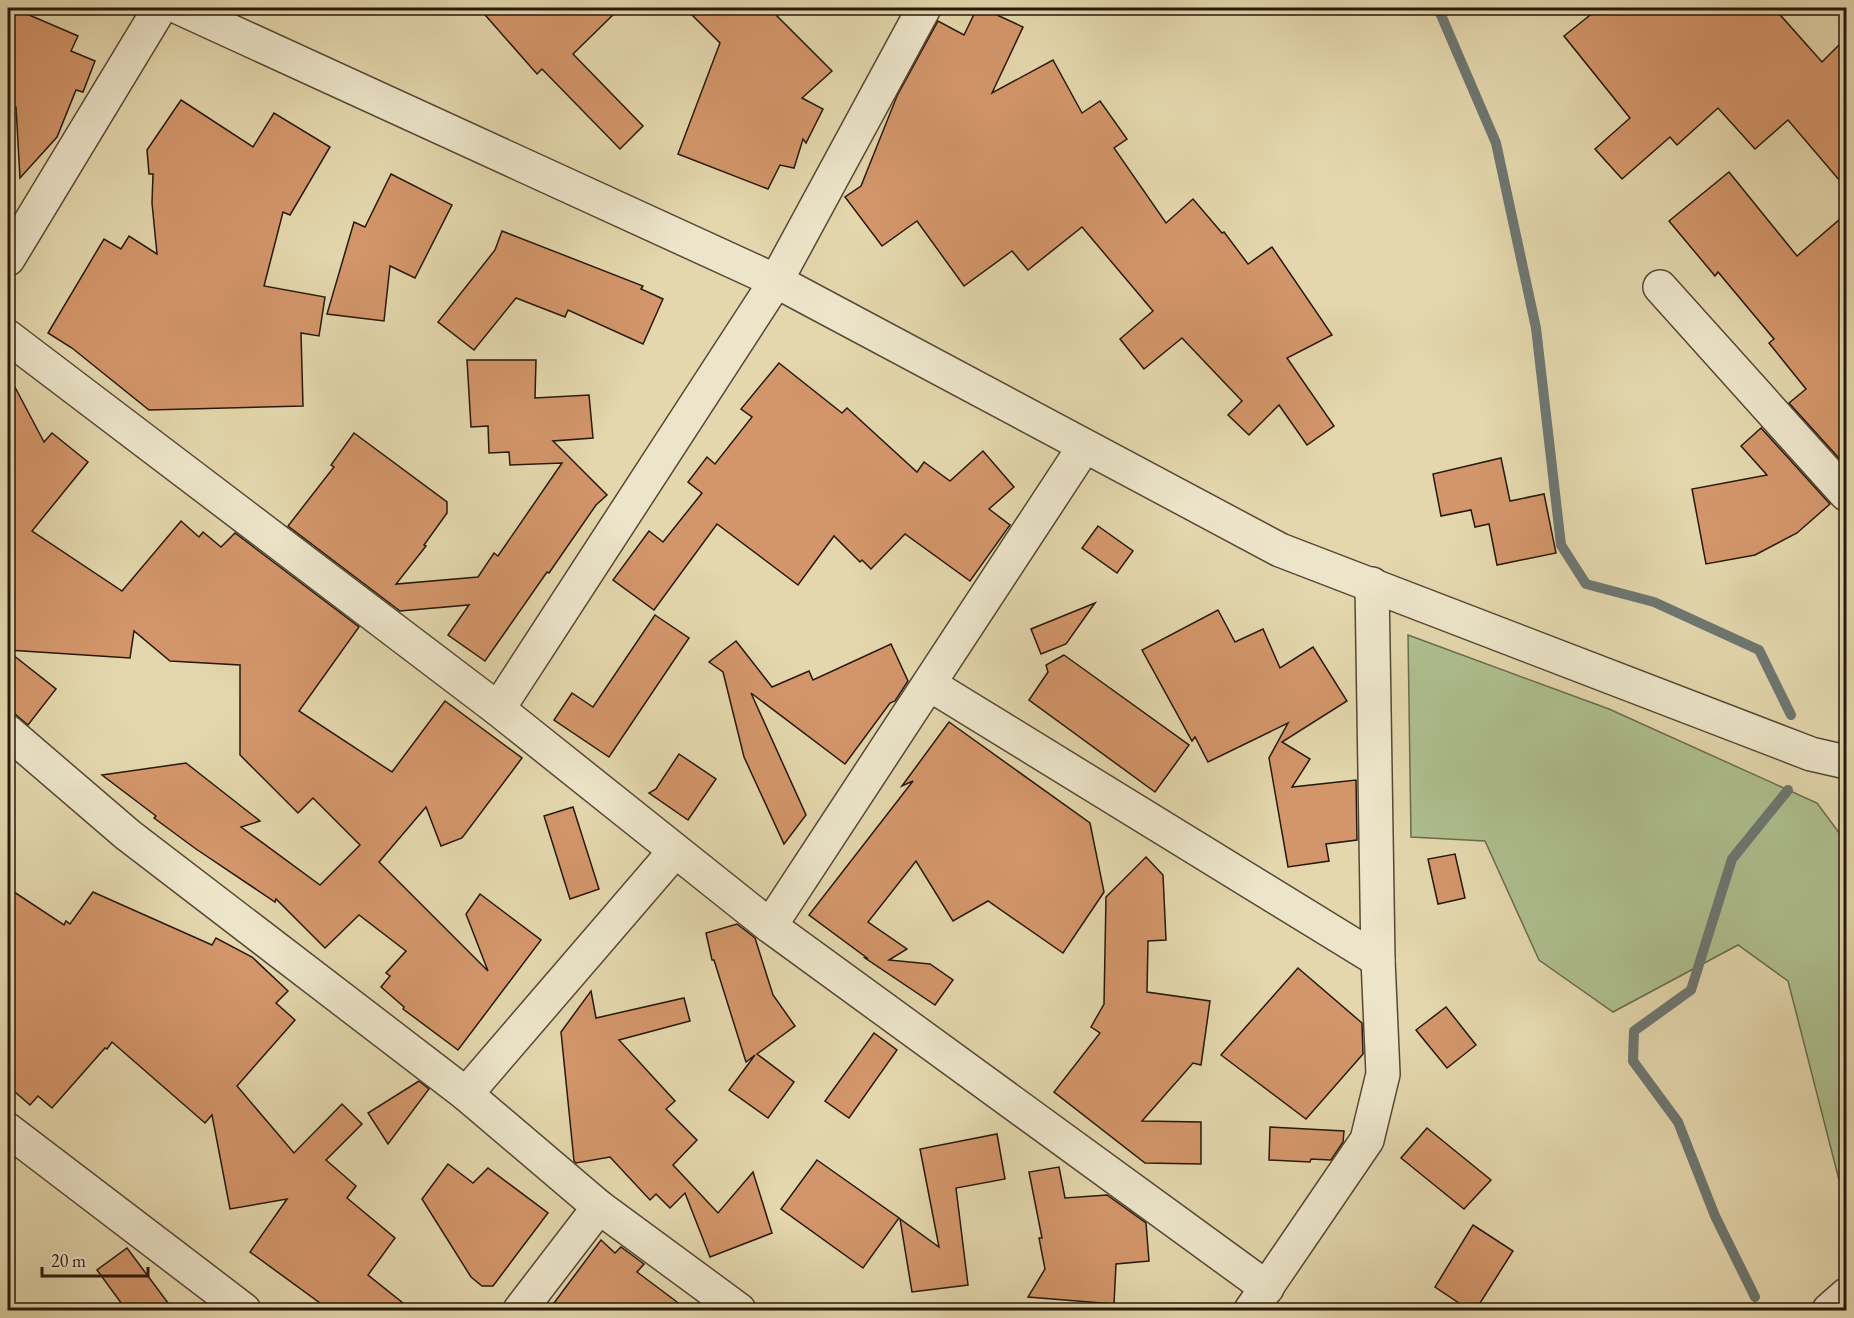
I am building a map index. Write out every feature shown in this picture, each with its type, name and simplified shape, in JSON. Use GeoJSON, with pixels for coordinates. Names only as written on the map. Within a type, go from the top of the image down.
{"type":"FeatureCollection","features":[{"type":"Feature","properties":{"kind":"street"},"geometry":{"type":"LineString","coordinates":[[8,259],[160,8]]}},
{"type":"Feature","properties":{"kind":"street"},"geometry":{"type":"LineString","coordinates":[[180,8],[776,282],[1280,550],[1811,753],[1846,762]]}},
{"type":"Feature","properties":{"kind":"street"},"geometry":{"type":"LineString","coordinates":[[498,709],[776,282],[924,8]]}},
{"type":"Feature","properties":{"kind":"street"},"geometry":{"type":"LineString","coordinates":[[1660,287],[1846,494]]}},
{"type":"Feature","properties":{"kind":"street"},"geometry":{"type":"LineString","coordinates":[[8,337],[498,709],[770,926],[1259,1300],[1367,1140],[1383,1074],[1378,960],[1372,584]]}},
{"type":"Feature","properties":{"kind":"street"},"geometry":{"type":"LineString","coordinates":[[770,926],[1084,447]]}},
{"type":"Feature","properties":{"kind":"street"},"geometry":{"type":"LineString","coordinates":[[928,684],[1378,960]]}},
{"type":"Feature","properties":{"kind":"street"},"geometry":{"type":"LineString","coordinates":[[8,732],[128,835],[466,1094],[599,1207],[739,1311]]}},
{"type":"Feature","properties":{"kind":"street"},"geometry":{"type":"LineString","coordinates":[[466,1094],[675,851]]}},
{"type":"Feature","properties":{"kind":"street"},"geometry":{"type":"LineString","coordinates":[[8,1130],[244,1311]]}},
{"type":"Feature","properties":{"kind":"street"},"geometry":{"type":"LineString","coordinates":[[520,1311],[599,1207]]}},
{"type":"Feature","properties":{"kind":"street"},"geometry":{"type":"LineString","coordinates":[[1829,1311],[1846,1295]]}},
{"type":"Feature","properties":{"kind":"green space"},"geometry":{"type":"Polygon","coordinates":[[[1408,635],[1609,709],[1817,803],[1846,842],[1846,1207],[1788,981],[1738,945],[1613,1012],[1539,960],[1485,841],[1411,837],[1408,635]]]}},
{"type":"Feature","properties":{"kind":"building"},"geometry":{"type":"Polygon","coordinates":[[[8,8],[13,8],[78,36],[71,51],[95,61],[83,92],[76,90],[57,137],[20,178],[16,107],[8,103],[8,8]]]}},
{"type":"Feature","properties":{"kind":"building"},"geometry":{"type":"Polygon","coordinates":[[[479,8],[620,8],[573,54],[643,126],[620,149],[542,69],[537,74],[479,8]]]}},
{"type":"Feature","properties":{"kind":"building"},"geometry":{"type":"Polygon","coordinates":[[[685,8],[769,8],[832,71],[802,98],[823,109],[806,143],[803,139],[794,168],[780,165],[768,189],[678,154],[720,43],[685,8]]]}},
{"type":"Feature","properties":{"kind":"building"},"geometry":{"type":"Polygon","coordinates":[[[977,8],[982,8],[1023,27],[992,93],[1053,60],[1082,113],[1100,101],[1127,139],[1114,148],[1166,223],[1193,199],[1222,233],[1224,232],[1248,264],[1272,247],[1332,335],[1287,358],[1334,426],[1307,445],[1279,405],[1249,435],[1228,415],[1242,401],[1182,338],[1144,369],[1120,339],[1153,311],[1082,227],[1028,270],[1012,251],[964,286],[917,221],[882,246],[845,197],[861,186],[897,96],[938,21],[964,35],[977,8]]]}},
{"type":"Feature","properties":{"kind":"building"},"geometry":{"type":"Polygon","coordinates":[[[1599,8],[1774,8],[1822,62],[1846,38],[1846,188],[1788,120],[1755,149],[1718,108],[1677,145],[1670,137],[1622,179],[1595,149],[1630,118],[1564,36],[1599,8]]]}},
{"type":"Feature","properties":{"kind":"building"},"geometry":{"type":"Polygon","coordinates":[[[181,100],[253,147],[274,113],[330,147],[290,215],[283,212],[264,286],[325,297],[319,336],[301,333],[303,406],[149,410],[72,348],[48,333],[104,239],[121,249],[129,236],[157,254],[152,203],[153,174],[149,174],[147,150],[181,100]]]}},
{"type":"Feature","properties":{"kind":"building"},"geometry":{"type":"Polygon","coordinates":[[[1729,172],[1797,256],[1846,214],[1846,466],[1789,403],[1806,389],[1769,343],[1774,339],[1718,272],[1715,276],[1669,221],[1729,172]]]}},
{"type":"Feature","properties":{"kind":"building"},"geometry":{"type":"Polygon","coordinates":[[[391,174],[452,205],[415,278],[390,266],[384,321],[327,314],[354,222],[365,227],[391,174]]]}},
{"type":"Feature","properties":{"kind":"building"},"geometry":{"type":"Polygon","coordinates":[[[502,231],[643,286],[641,289],[663,299],[643,344],[568,310],[565,317],[516,298],[474,350],[438,322],[495,250],[502,231]]]}},
{"type":"Feature","properties":{"kind":"building"},"geometry":{"type":"Polygon","coordinates":[[[467,360],[536,360],[535,398],[589,395],[593,438],[553,441],[607,495],[596,505],[485,661],[448,635],[469,605],[400,611],[288,526],[334,467],[331,465],[354,433],[447,502],[447,513],[424,545],[426,546],[396,584],[478,577],[494,553],[498,556],[562,463],[510,465],[509,452],[489,453],[488,426],[471,427],[467,360]]]}},
{"type":"Feature","properties":{"kind":"building"},"geometry":{"type":"Polygon","coordinates":[[[779,363],[842,413],[847,408],[917,472],[924,462],[950,481],[983,451],[1014,487],[989,509],[1010,525],[970,581],[905,534],[871,569],[862,560],[860,562],[834,536],[798,585],[717,524],[654,610],[613,580],[649,531],[663,542],[702,493],[688,482],[707,457],[715,464],[752,417],[741,409],[779,363]]]}},
{"type":"Feature","properties":{"kind":"building"},"geometry":{"type":"Polygon","coordinates":[[[8,374],[44,442],[52,433],[88,462],[32,531],[122,591],[181,521],[199,537],[203,532],[221,547],[235,533],[359,627],[299,711],[392,772],[445,701],[522,758],[462,838],[441,846],[426,807],[379,862],[488,971],[466,914],[480,894],[541,940],[458,1050],[403,1009],[404,1007],[381,987],[390,976],[386,973],[406,951],[359,915],[325,948],[276,899],[275,902],[196,849],[102,775],[186,763],[260,821],[241,827],[320,885],[360,845],[313,798],[298,813],[240,755],[240,665],[170,661],[134,631],[130,658],[8,650],[8,374]]]}},
{"type":"Feature","properties":{"kind":"building"},"geometry":{"type":"Polygon","coordinates":[[[1761,428],[1830,504],[1797,533],[1755,555],[1706,564],[1692,489],[1767,475],[1741,446],[1761,428]]]}},
{"type":"Feature","properties":{"kind":"building"},"geometry":{"type":"Polygon","coordinates":[[[1501,458],[1510,501],[1544,494],[1556,553],[1497,565],[1489,524],[1475,527],[1471,510],[1441,516],[1433,474],[1501,458]]]}},
{"type":"Feature","properties":{"kind":"building"},"geometry":{"type":"Polygon","coordinates":[[[1098,526],[1133,551],[1117,573],[1082,548],[1098,526]]]}},
{"type":"Feature","properties":{"kind":"building"},"geometry":{"type":"Polygon","coordinates":[[[1095,603],[1066,644],[1041,654],[1031,629],[1095,603]]]}},
{"type":"Feature","properties":{"kind":"building"},"geometry":{"type":"Polygon","coordinates":[[[1218,610],[1235,642],[1263,629],[1280,668],[1313,647],[1347,701],[1282,742],[1310,759],[1292,787],[1356,780],[1357,840],[1326,844],[1329,861],[1288,867],[1269,758],[1288,723],[1208,762],[1195,737],[1192,741],[1142,650],[1218,610]]]}},
{"type":"Feature","properties":{"kind":"building"},"geometry":{"type":"Polygon","coordinates":[[[655,615],[689,638],[609,757],[554,720],[572,693],[593,707],[655,615]]]}},
{"type":"Feature","properties":{"kind":"building"},"geometry":{"type":"Polygon","coordinates":[[[736,641],[772,687],[809,671],[813,680],[891,644],[908,681],[845,764],[751,693],[806,815],[784,844],[744,757],[723,672],[709,662],[736,641]]]}},
{"type":"Feature","properties":{"kind":"building"},"geometry":{"type":"Polygon","coordinates":[[[8,651],[56,689],[28,725],[8,708],[8,651]]]}},
{"type":"Feature","properties":{"kind":"building"},"geometry":{"type":"Polygon","coordinates":[[[1064,655],[1189,745],[1155,792],[1029,700],[1048,672],[1046,665],[1064,655]]]}},
{"type":"Feature","properties":{"kind":"building"},"geometry":{"type":"Polygon","coordinates":[[[949,722],[1090,823],[1104,892],[1063,953],[988,901],[953,921],[916,861],[868,922],[907,949],[889,960],[930,964],[953,980],[935,1005],[865,958],[867,958],[809,915],[913,781],[902,786],[949,722]]]}},
{"type":"Feature","properties":{"kind":"building"},"geometry":{"type":"Polygon","coordinates":[[[679,754],[716,779],[688,820],[649,793],[656,789],[679,754]]]}},
{"type":"Feature","properties":{"kind":"building"},"geometry":{"type":"Polygon","coordinates":[[[573,807],[599,889],[570,899],[544,816],[573,807]]]}},
{"type":"Feature","properties":{"kind":"building"},"geometry":{"type":"Polygon","coordinates":[[[1455,854],[1465,898],[1438,904],[1428,859],[1455,854]]]}},
{"type":"Feature","properties":{"kind":"building"},"geometry":{"type":"Polygon","coordinates":[[[1146,857],[1163,875],[1166,940],[1148,941],[1147,992],[1210,1001],[1201,1065],[1193,1063],[1142,1121],[1201,1122],[1201,1164],[1145,1163],[1054,1092],[1100,1033],[1091,1027],[1104,1004],[1106,897],[1146,857]]]}},
{"type":"Feature","properties":{"kind":"building"},"geometry":{"type":"Polygon","coordinates":[[[8,888],[64,925],[66,921],[70,924],[93,892],[212,945],[216,938],[252,957],[288,991],[276,1003],[295,1020],[237,1086],[294,1153],[342,1104],[362,1124],[326,1160],[356,1186],[347,1198],[395,1238],[368,1275],[413,1311],[331,1311],[250,1252],[287,1199],[230,1209],[212,1115],[205,1123],[112,1042],[52,1108],[38,1096],[30,1105],[8,1086],[8,888]]]}},
{"type":"Feature","properties":{"kind":"building"},"geometry":{"type":"Polygon","coordinates":[[[737,924],[755,938],[773,995],[795,1026],[757,1054],[794,1082],[768,1118],[729,1090],[755,1055],[746,1062],[714,960],[712,960],[706,933],[737,924]]]}},
{"type":"Feature","properties":{"kind":"building"},"geometry":{"type":"Polygon","coordinates":[[[1298,968],[1362,1023],[1363,1054],[1306,1119],[1221,1055],[1298,968]]]}},
{"type":"Feature","properties":{"kind":"building"},"geometry":{"type":"Polygon","coordinates":[[[591,991],[596,1018],[684,998],[690,1021],[619,1040],[675,1101],[666,1109],[697,1140],[673,1165],[718,1213],[753,1172],[772,1233],[710,1257],[685,1193],[670,1208],[656,1194],[650,1200],[610,1157],[576,1163],[574,1161],[561,1032],[591,991]]]}},
{"type":"Feature","properties":{"kind":"building"},"geometry":{"type":"Polygon","coordinates":[[[1446,1007],[1476,1045],[1447,1068],[1416,1030],[1446,1007]]]}},
{"type":"Feature","properties":{"kind":"building"},"geometry":{"type":"Polygon","coordinates":[[[874,1033],[897,1050],[849,1118],[825,1101],[874,1033]]]}},
{"type":"Feature","properties":{"kind":"building"},"geometry":{"type":"Polygon","coordinates":[[[419,1081],[429,1089],[388,1144],[368,1113],[419,1081]]]}},
{"type":"Feature","properties":{"kind":"building"},"geometry":{"type":"Polygon","coordinates":[[[1270,1127],[1344,1131],[1343,1142],[1331,1160],[1311,1159],[1310,1162],[1269,1160],[1270,1127]]]}},
{"type":"Feature","properties":{"kind":"building"},"geometry":{"type":"Polygon","coordinates":[[[1427,1128],[1491,1180],[1464,1209],[1401,1158],[1427,1128]]]}},
{"type":"Feature","properties":{"kind":"building"},"geometry":{"type":"Polygon","coordinates":[[[997,1134],[1005,1179],[956,1188],[968,1285],[912,1292],[900,1219],[939,1247],[920,1149],[997,1134]]]}},
{"type":"Feature","properties":{"kind":"building"},"geometry":{"type":"Polygon","coordinates":[[[817,1160],[899,1218],[863,1268],[781,1209],[817,1160]]]}},
{"type":"Feature","properties":{"kind":"building"},"geometry":{"type":"Polygon","coordinates":[[[448,1164],[473,1183],[488,1168],[548,1213],[493,1286],[482,1286],[471,1277],[422,1199],[448,1164]]]}},
{"type":"Feature","properties":{"kind":"building"},"geometry":{"type":"Polygon","coordinates":[[[1059,1167],[1065,1198],[1107,1195],[1146,1223],[1149,1261],[1116,1264],[1114,1304],[1028,1297],[1045,1269],[1039,1238],[1042,1238],[1029,1172],[1059,1167]]]}},
{"type":"Feature","properties":{"kind":"building"},"geometry":{"type":"Polygon","coordinates":[[[1473,1225],[1513,1251],[1475,1311],[1471,1311],[1435,1287],[1473,1225]]]}},
{"type":"Feature","properties":{"kind":"building"},"geometry":{"type":"Polygon","coordinates":[[[601,1240],[615,1253],[621,1247],[644,1264],[637,1272],[689,1311],[548,1311],[601,1240]]]}},
{"type":"Feature","properties":{"kind":"building"},"geometry":{"type":"Polygon","coordinates":[[[127,1248],[174,1311],[127,1311],[97,1270],[127,1248]]]}},
{"type":"Feature","properties":{"kind":"waterway"},"geometry":{"type":"LineString","coordinates":[[1438,8],[1496,143],[1536,328],[1561,545],[1586,584],[1654,602],[1759,650],[1791,715]]}},
{"type":"Feature","properties":{"kind":"waterway"},"geometry":{"type":"LineString","coordinates":[[1755,1297],[1715,1216],[1678,1122],[1633,1061],[1634,1031],[1691,990],[1732,859],[1788,790]]}}]}
